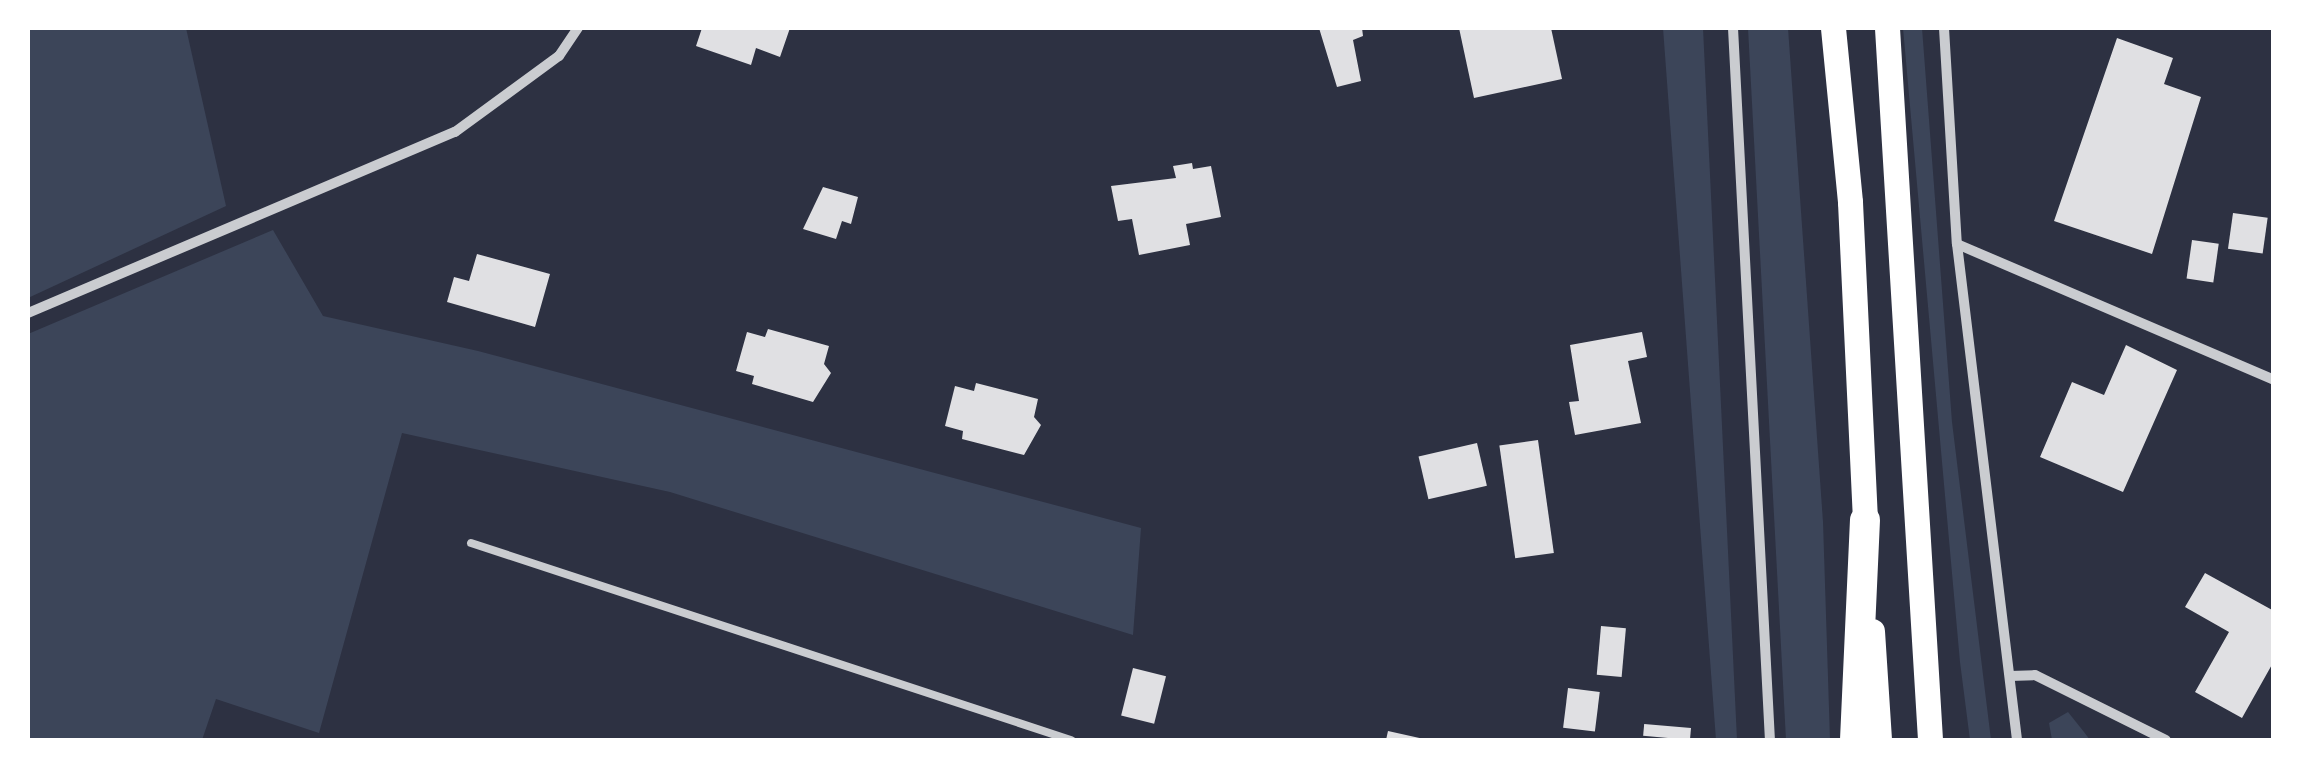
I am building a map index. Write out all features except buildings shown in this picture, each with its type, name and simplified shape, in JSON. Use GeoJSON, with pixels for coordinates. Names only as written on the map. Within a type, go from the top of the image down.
{"type":"FeatureCollection","features":[{"type":"Feature","properties":{"kind":"highway"},"geometry":{"type":"LineString","coordinates":[[1855,740],[1865,520]]}},
{"type":"Feature","properties":{"kind":"main road"},"geometry":{"type":"LineString","coordinates":[[1833,28],[1850,202],[1878,740]]}},
{"type":"Feature","properties":{"kind":"main road"},"geometry":{"type":"LineString","coordinates":[[1887,28],[1930,740]]}},
{"type":"Feature","properties":{"kind":"street"},"geometry":{"type":"LineString","coordinates":[[28,313],[454,132],[559,56],[578,28]]}},
{"type":"Feature","properties":{"kind":"street"},"geometry":{"type":"LineString","coordinates":[[1733,28],[1770,740]]}},
{"type":"Feature","properties":{"kind":"street"},"geometry":{"type":"LineString","coordinates":[[1944,28],[1957,244],[2016,740]]}},
{"type":"Feature","properties":{"kind":"street"},"geometry":{"type":"LineString","coordinates":[[1957,244],[2274,380]]}},
{"type":"Feature","properties":{"kind":"street"},"geometry":{"type":"LineString","coordinates":[[2010,676],[2036,676],[2166,740]]}},
{"type":"Feature","properties":{"kind":"lane"},"geometry":{"type":"LineString","coordinates":[[470,543],[1071,740]]}},
{"type":"Feature","properties":{"kind":"shaded area"},"geometry":{"type":"Polygon","coordinates":[[[28,28],[186,28],[226,206],[28,298],[28,28]]]}},
{"type":"Feature","properties":{"kind":"shaded area"},"geometry":{"type":"Polygon","coordinates":[[[1663,28],[1703,28],[1737,740],[1716,740],[1663,28]]]}},
{"type":"Feature","properties":{"kind":"shaded area"},"geometry":{"type":"Polygon","coordinates":[[[1748,28],[1788,28],[1823,522],[1830,740],[1786,740],[1748,28]]]}},
{"type":"Feature","properties":{"kind":"shaded area"},"geometry":{"type":"Polygon","coordinates":[[[1903,28],[1922,28],[1952,422],[1991,740],[1970,740],[1960,662],[1903,28]]]}},
{"type":"Feature","properties":{"kind":"shaded area"},"geometry":{"type":"Polygon","coordinates":[[[273,230],[323,316],[478,351],[1141,528],[1133,635],[670,492],[402,433],[319,733],[216,699],[202,740],[28,740],[28,334],[273,230]]]}},
{"type":"Feature","properties":{"kind":"shaded area"},"geometry":{"type":"Polygon","coordinates":[[[2068,712],[2090,740],[2052,740],[2049,723],[2068,712]]]}}]}
